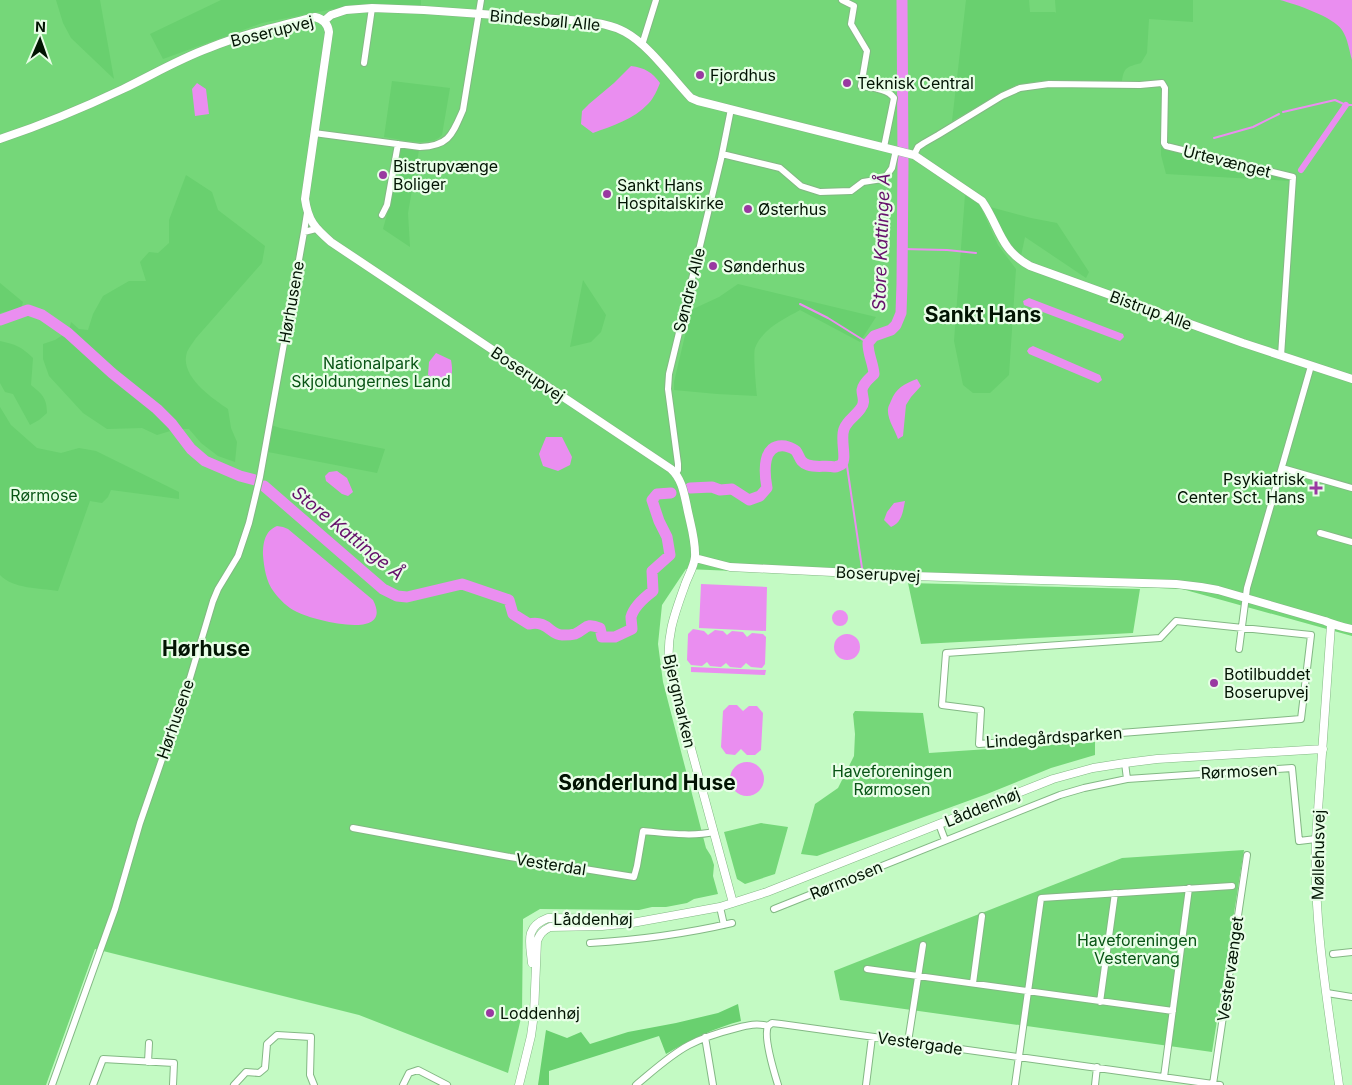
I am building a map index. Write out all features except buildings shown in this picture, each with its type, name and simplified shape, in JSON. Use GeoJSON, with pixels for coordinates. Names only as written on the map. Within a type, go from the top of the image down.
{"type":"FeatureCollection","features":[{"type":"Feature","properties":{"kind":"street"},"geometry":{"type":"LineString","coordinates":[[314,133],[420,146],[439,144],[448,139],[456,126],[462,110],[481,0]]}},
{"type":"Feature","properties":{"kind":"street"},"geometry":{"type":"LineString","coordinates":[[642,45],[656,0]]}},
{"type":"Feature","properties":{"kind":"street"},"geometry":{"type":"LineString","coordinates":[[842,0],[854,6],[851,24],[867,51],[861,86],[888,92],[894,98],[884,147]]}},
{"type":"Feature","properties":{"kind":"street"},"geometry":{"type":"LineString","coordinates":[[364,63],[372,8]]}},
{"type":"Feature","properties":{"kind":"street","name":"Bindesbøll Alle"},"geometry":{"type":"LineString","coordinates":[[324,20],[331,15],[346,10],[372,8],[584,21],[608,25],[625,32],[642,45],[692,98],[708,104],[914,155],[982,201]]}},
{"type":"Feature","properties":{"kind":"street","name":"Boserupvej"},"geometry":{"type":"LineString","coordinates":[[0,139],[28,130],[71,112],[209,47],[246,34],[315,17],[324,20],[329,32],[305,199],[307,213],[316,229],[331,242],[676,473]]}},
{"type":"Feature","properties":{"kind":"street","name":"Urtevænget"},"geometry":{"type":"LineString","coordinates":[[914,155],[924,143],[1002,96],[1020,88],[1049,84],[1140,85],[1162,83],[1166,88],[1164,143],[1166,146],[1293,177],[1281,356]]}},
{"type":"Feature","properties":{"kind":"street","name":"Søndre Alle"},"geometry":{"type":"LineString","coordinates":[[676,473],[678,464],[668,389],[669,374],[731,109]]}},
{"type":"Feature","properties":{"kind":"street"},"geometry":{"type":"LineString","coordinates":[[382,215],[387,205],[398,144]]}},
{"type":"Feature","properties":{"kind":"street"},"geometry":{"type":"LineString","coordinates":[[722,154],[780,168],[801,186],[820,192],[827,192],[851,191],[863,182],[887,175],[892,168],[896,150]]}},
{"type":"Feature","properties":{"kind":"street","name":"Bistrup Alle"},"geometry":{"type":"LineString","coordinates":[[982,201],[1001,239],[1009,250],[1018,259],[1030,266],[1281,356],[1352,379]]}},
{"type":"Feature","properties":{"kind":"street","name":"Hørhusene"},"geometry":{"type":"LineString","coordinates":[[52,1085],[115,909],[140,823],[190,678],[213,601],[238,556],[249,524],[260,477],[307,213]]}},
{"type":"Feature","properties":{"kind":"street"},"geometry":{"type":"LineString","coordinates":[[304,232],[316,229]]}},
{"type":"Feature","properties":{"kind":"street"},"geometry":{"type":"LineString","coordinates":[[1239,650],[1245,598],[1311,366]]}},
{"type":"Feature","properties":{"kind":"street"},"geometry":{"type":"LineString","coordinates":[[1282,468],[1352,488]]}},
{"type":"Feature","properties":{"kind":"street"},"geometry":{"type":"LineString","coordinates":[[676,473],[682,483],[694,543],[695,558]]}},
{"type":"Feature","properties":{"kind":"street"},"geometry":{"type":"LineString","coordinates":[[1320,533],[1352,542]]}},
{"type":"Feature","properties":{"kind":"street","name":"Boserupvej"},"geometry":{"type":"LineString","coordinates":[[695,558],[730,567],[913,576],[1176,584],[1209,588],[1325,621],[1331,625],[1352,629]]}},
{"type":"Feature","properties":{"kind":"street","name":"Bjergmarken"},"geometry":{"type":"LineString","coordinates":[[695,558],[674,614],[668,646],[668,659],[734,903]]}},
{"type":"Feature","properties":{"kind":"street","name":"Lindegårdsparken"},"geometry":{"type":"LineString","coordinates":[[1176,621],[1241,628],[1311,635],[1301,720],[979,744],[981,710],[942,705],[946,653],[1160,638],[1176,621]]}},
{"type":"Feature","properties":{"kind":"street","name":"Møllehusvej"},"geometry":{"type":"LineString","coordinates":[[1331,625],[1315,872],[1316,905],[1339,1085]]}},
{"type":"Feature","properties":{"kind":"street","name":"Låddenhøj"},"geometry":{"type":"LineString","coordinates":[[519,1085],[531,1036],[534,1014],[534,985],[529,939],[535,925],[548,918],[654,919],[720,907],[767,892],[1053,779],[1093,768],[1157,759],[1323,749]]}},
{"type":"Feature","properties":{"kind":"street"},"geometry":{"type":"LineString","coordinates":[[1125,763],[1127,779]]}},
{"type":"Feature","properties":{"kind":"street","name":"Rørmosen"},"geometry":{"type":"LineString","coordinates":[[774,909],[1060,795],[1127,779],[1292,768],[1299,841],[1316,839]]}},
{"type":"Feature","properties":{"kind":"street"},"geometry":{"type":"LineString","coordinates":[[939,824],[945,840]]}},
{"type":"Feature","properties":{"kind":"street","name":"Vesterdal"},"geometry":{"type":"LineString","coordinates":[[353,828],[510,857],[634,877],[643,831],[678,834],[714,832]]}},
{"type":"Feature","properties":{"kind":"street","name":"Vestervænget"},"geometry":{"type":"LineString","coordinates":[[1217,1084],[1247,855]]}},
{"type":"Feature","properties":{"kind":"street"},"geometry":{"type":"LineString","coordinates":[[1015,1085],[1041,898],[1232,886]]}},
{"type":"Feature","properties":{"kind":"street"},"geometry":{"type":"LineString","coordinates":[[1164,1077],[1189,888]]}},
{"type":"Feature","properties":{"kind":"street"},"geometry":{"type":"LineString","coordinates":[[1100,1002],[1114,894]]}},
{"type":"Feature","properties":{"kind":"street"},"geometry":{"type":"LineString","coordinates":[[720,907],[724,925]]}},
{"type":"Feature","properties":{"kind":"street"},"geometry":{"type":"LineString","coordinates":[[973,983],[982,916]]}},
{"type":"Feature","properties":{"kind":"street"},"geometry":{"type":"LineString","coordinates":[[590,943],[657,937],[732,923]]}},
{"type":"Feature","properties":{"kind":"street"},"geometry":{"type":"LineString","coordinates":[[908,1042],[923,945]]}},
{"type":"Feature","properties":{"kind":"street"},"geometry":{"type":"LineString","coordinates":[[1333,954],[1352,952]]}},
{"type":"Feature","properties":{"kind":"street"},"geometry":{"type":"LineString","coordinates":[[866,969],[1173,1011]]}},
{"type":"Feature","properties":{"kind":"street"},"geometry":{"type":"LineString","coordinates":[[1327,993],[1352,997]]}},
{"type":"Feature","properties":{"kind":"street","name":"Vestergade"},"geometry":{"type":"LineString","coordinates":[[636,1085],[672,1056],[705,1037],[759,1023],[768,1026],[774,1024],[1097,1067],[1164,1077],[1184,1082],[1217,1084]]}},
{"type":"Feature","properties":{"kind":"street"},"geometry":{"type":"LineString","coordinates":[[768,1026],[766,1038],[778,1085]]}},
{"type":"Feature","properties":{"kind":"street"},"geometry":{"type":"LineString","coordinates":[[234,1085],[246,1072],[259,1073],[265,1068],[267,1044],[277,1035],[311,1037],[310,1075],[314,1085]]}},
{"type":"Feature","properties":{"kind":"street"},"geometry":{"type":"LineString","coordinates":[[705,1037],[713,1085]]}},
{"type":"Feature","properties":{"kind":"street"},"geometry":{"type":"LineString","coordinates":[[866,1085],[872,1037]]}},
{"type":"Feature","properties":{"kind":"street"},"geometry":{"type":"LineString","coordinates":[[148,1062],[149,1044]]}},
{"type":"Feature","properties":{"kind":"street"},"geometry":{"type":"LineString","coordinates":[[94,1085],[103,1059],[174,1063],[173,1085]]}},
{"type":"Feature","properties":{"kind":"street"},"geometry":{"type":"LineString","coordinates":[[1095,1085],[1097,1067]]}},
{"type":"Feature","properties":{"kind":"street"},"geometry":{"type":"LineString","coordinates":[[403,1085],[409,1073],[418,1070],[447,1085]]}},
{"type":"Feature","properties":{"kind":"green space","name":"Nationalpark Skjoldungernes Land"},"geometry":{"type":"Polygon","coordinates":[[[0,0],[1352,0],[1352,636],[1182,589],[686,569],[662,605],[658,644],[663,682],[706,848],[714,865],[713,876],[718,894],[694,899],[687,903],[639,910],[540,909],[523,919],[522,1014],[508,1073],[359,1015],[95,949],[46,1085],[0,1085],[0,0]]]}},
{"type":"Feature","properties":{"kind":"green space"},"geometry":{"type":"Polygon","coordinates":[[[56,0],[100,0],[114,79],[71,38],[63,23],[56,0]]]}},
{"type":"Feature","properties":{"kind":"green space"},"geometry":{"type":"Polygon","coordinates":[[[221,0],[421,0],[421,7],[364,6],[333,9],[262,23],[163,59],[150,34],[221,0]]]}},
{"type":"Feature","properties":{"kind":"green space"},"geometry":{"type":"Polygon","coordinates":[[[966,0],[1029,0],[1030,12],[1056,13],[1055,0],[1193,0],[1193,22],[1149,19],[1147,53],[1141,63],[1130,66],[1125,70],[1122,81],[1040,81],[1016,85],[952,121],[966,0]]]}},
{"type":"Feature","properties":{"kind":"green space"},"geometry":{"type":"Polygon","coordinates":[[[392,81],[450,88],[442,135],[437,139],[423,142],[384,137],[392,81]]]}},
{"type":"Feature","properties":{"kind":"green space"},"geometry":{"type":"Polygon","coordinates":[[[399,147],[419,150],[408,213],[410,247],[383,229],[389,207],[399,147]]]}},
{"type":"Feature","properties":{"kind":"green space"},"geometry":{"type":"Polygon","coordinates":[[[1161,147],[1288,178],[1290,181],[1166,174],[1161,147]]]}},
{"type":"Feature","properties":{"kind":"green space"},"geometry":{"type":"Polygon","coordinates":[[[186,175],[212,192],[218,210],[265,246],[262,263],[196,338],[187,352],[186,361],[192,378],[214,399],[228,409],[231,428],[237,442],[235,462],[218,456],[201,443],[189,429],[177,429],[157,435],[142,428],[107,429],[83,413],[49,376],[43,359],[43,344],[55,340],[69,331],[71,322],[79,329],[88,330],[93,314],[103,296],[129,281],[146,281],[140,262],[149,252],[158,253],[169,243],[169,220],[186,175]]]}},
{"type":"Feature","properties":{"kind":"green space"},"geometry":{"type":"Polygon","coordinates":[[[965,195],[979,203],[998,245],[1016,269],[1009,375],[990,393],[973,393],[963,385],[954,341],[965,195]]]}},
{"type":"Feature","properties":{"kind":"green space"},"geometry":{"type":"Polygon","coordinates":[[[990,207],[1057,223],[1089,272],[1086,278],[1025,237],[1021,256],[1005,240],[990,207]]]}},
{"type":"Feature","properties":{"kind":"green space"},"geometry":{"type":"Polygon","coordinates":[[[583,280],[606,315],[601,332],[591,342],[570,347],[583,280]]]}},
{"type":"Feature","properties":{"kind":"green space"},"geometry":{"type":"Polygon","coordinates":[[[0,283],[23,302],[21,308],[0,313],[0,283]]]}},
{"type":"Feature","properties":{"kind":"green space"},"geometry":{"type":"Polygon","coordinates":[[[738,284],[876,317],[860,342],[800,310],[774,325],[758,341],[754,351],[757,396],[674,390],[674,382],[691,310],[719,297],[738,284]]]}},
{"type":"Feature","properties":{"kind":"green space"},"geometry":{"type":"Polygon","coordinates":[[[0,341],[18,346],[33,358],[31,385],[43,397],[47,413],[30,425],[13,394],[5,392],[0,383],[0,341]]]}},
{"type":"Feature","properties":{"kind":"green space","name":"Rørmose"},"geometry":{"type":"Polygon","coordinates":[[[0,407],[11,425],[37,448],[61,453],[79,448],[96,451],[179,492],[179,499],[111,490],[108,497],[102,503],[90,501],[58,591],[27,587],[5,580],[0,575],[0,407]]]}},
{"type":"Feature","properties":{"kind":"green space"},"geometry":{"type":"Polygon","coordinates":[[[271,425],[385,449],[377,473],[268,452],[271,425]]]}},
{"type":"Feature","properties":{"kind":"green space"},"geometry":{"type":"Polygon","coordinates":[[[908,583],[1140,589],[1133,633],[921,644],[908,583]]]}},
{"type":"Feature","properties":{"kind":"green space","name":"Haveforeningen Rørmosen"},"geometry":{"type":"Polygon","coordinates":[[[855,711],[923,713],[929,753],[1095,742],[1095,755],[1051,768],[987,794],[817,856],[801,854],[815,804],[838,788],[854,756],[855,734],[853,714],[855,711]]]}},
{"type":"Feature","properties":{"kind":"green space"},"geometry":{"type":"Polygon","coordinates":[[[761,823],[788,827],[775,874],[745,884],[737,879],[724,832],[761,823]]]}},
{"type":"Feature","properties":{"kind":"green space","name":"Haveforeningen Vestervang"},"geometry":{"type":"Polygon","coordinates":[[[1244,850],[1212,1052],[840,1000],[834,971],[1122,858],[1244,850]]]}},
{"type":"Feature","properties":{"kind":"green space"},"geometry":{"type":"Polygon","coordinates":[[[738,1004],[741,1021],[702,1035],[666,1054],[659,1036],[549,1071],[549,1085],[538,1085],[546,1030],[567,1038],[581,1032],[590,1044],[628,1032],[718,1013],[738,1004]]]}},
{"type":"Feature","properties":{"kind":"shaded area"},"geometry":{"type":"Polygon","coordinates":[[[1280,0],[1352,0],[1352,60],[1346,37],[1338,25],[1314,12],[1280,0]]]}},
{"type":"Feature","properties":{"kind":"shaded area"},"geometry":{"type":"Polygon","coordinates":[[[631,66],[648,71],[660,83],[654,97],[629,118],[593,133],[581,124],[582,111],[631,66]]]}},
{"type":"Feature","properties":{"kind":"shaded area"},"geometry":{"type":"Polygon","coordinates":[[[197,83],[206,89],[209,114],[195,116],[192,89],[197,83]]]}},
{"type":"Feature","properties":{"kind":"shaded area"},"geometry":{"type":"Polygon","coordinates":[[[1029,298],[1123,334],[1124,337],[1120,341],[1024,305],[1023,301],[1029,298]]]}},
{"type":"Feature","properties":{"kind":"shaded area"},"geometry":{"type":"Polygon","coordinates":[[[1033,346],[1100,375],[1102,380],[1098,383],[1029,354],[1027,351],[1033,346]]]}},
{"type":"Feature","properties":{"kind":"shaded area"},"geometry":{"type":"Polygon","coordinates":[[[436,353],[451,360],[452,374],[444,386],[428,375],[429,362],[436,353]]]}},
{"type":"Feature","properties":{"kind":"shaded area"},"geometry":{"type":"Polygon","coordinates":[[[917,379],[921,386],[906,405],[903,436],[898,439],[889,417],[888,407],[898,390],[917,379]]]}},
{"type":"Feature","properties":{"kind":"shaded area"},"geometry":{"type":"Polygon","coordinates":[[[546,437],[562,437],[572,457],[570,465],[558,471],[543,466],[539,454],[546,437]]]}},
{"type":"Feature","properties":{"kind":"shaded area"},"geometry":{"type":"Polygon","coordinates":[[[337,471],[347,478],[353,492],[348,496],[342,494],[326,481],[325,476],[329,472],[337,471]]]}},
{"type":"Feature","properties":{"kind":"shaded area"},"geometry":{"type":"Polygon","coordinates":[[[905,501],[900,520],[891,527],[884,520],[887,512],[894,503],[905,501]]]}},
{"type":"Feature","properties":{"kind":"shaded area"},"geometry":{"type":"Polygon","coordinates":[[[277,526],[288,529],[373,600],[377,613],[373,621],[349,625],[333,623],[305,616],[290,608],[281,600],[267,579],[263,555],[267,534],[277,526]]]}},
{"type":"Feature","properties":{"kind":"shaded area"},"geometry":{"type":"Polygon","coordinates":[[[701,584],[767,587],[766,631],[699,628],[701,584]]]}},
{"type":"Feature","properties":{"kind":"shaded area"},"geometry":{"type":"Polygon","coordinates":[[[837,610],[843,610],[848,615],[846,624],[837,626],[832,621],[832,615],[837,610]]]}},
{"type":"Feature","properties":{"kind":"shaded area"},"geometry":{"type":"Polygon","coordinates":[[[693,629],[704,631],[708,635],[715,630],[723,631],[727,635],[732,631],[743,632],[747,637],[752,633],[763,634],[766,637],[765,664],[762,668],[751,667],[746,663],[741,668],[730,667],[726,663],[721,667],[710,666],[707,662],[702,666],[691,665],[687,660],[688,634],[693,629]]]}},
{"type":"Feature","properties":{"kind":"shaded area"},"geometry":{"type":"Polygon","coordinates":[[[847,634],[856,638],[860,647],[856,656],[847,660],[838,656],[834,647],[838,638],[847,634]]]}},
{"type":"Feature","properties":{"kind":"shaded area"},"geometry":{"type":"Polygon","coordinates":[[[691,667],[766,670],[765,675],[691,672],[691,667]]]}},
{"type":"Feature","properties":{"kind":"shaded area"},"geometry":{"type":"Polygon","coordinates":[[[729,705],[737,705],[743,711],[749,706],[757,706],[763,713],[761,750],[755,755],[747,755],[741,749],[735,755],[726,754],[721,747],[723,711],[729,705]]]}},
{"type":"Feature","properties":{"kind":"shaded area"},"geometry":{"type":"Polygon","coordinates":[[[747,762],[759,767],[764,779],[759,791],[747,796],[735,791],[730,779],[735,767],[747,762]]]}},
{"type":"Feature","properties":{"kind":"waterway","name":"Store Kattinge Å"},"geometry":{"type":"LineString","coordinates":[[690,488],[712,487],[720,490],[732,489],[749,500],[760,496],[767,488],[765,467],[768,454],[778,446],[793,449],[803,462],[811,466],[835,467],[843,461],[844,429],[862,406],[864,402],[863,387],[874,374],[868,343],[874,336],[891,330],[896,325],[901,313],[903,161],[902,0]]}},
{"type":"Feature","properties":{"kind":"waterway"},"geometry":{"type":"LineString","coordinates":[[1283,112],[1335,100],[1346,105],[1352,105]]}},
{"type":"Feature","properties":{"kind":"waterway"},"geometry":{"type":"LineString","coordinates":[[1301,170],[1346,105]]}},
{"type":"Feature","properties":{"kind":"waterway"},"geometry":{"type":"LineString","coordinates":[[1214,138],[1253,127],[1279,114]]}},
{"type":"Feature","properties":{"kind":"waterway"},"geometry":{"type":"LineString","coordinates":[[902,249],[976,253]]}},
{"type":"Feature","properties":{"kind":"waterway"},"geometry":{"type":"LineString","coordinates":[[800,304],[828,318],[868,343]]}},
{"type":"Feature","properties":{"kind":"waterway","name":"Store Kattinge Å"},"geometry":{"type":"LineString","coordinates":[[0,320],[28,310],[42,315],[68,333],[112,373],[157,409],[172,424],[191,449],[205,461],[240,476],[255,480]]}},
{"type":"Feature","properties":{"kind":"waterway"},"geometry":{"type":"LineString","coordinates":[[844,459],[847,466],[862,568]]}},
{"type":"Feature","properties":{"kind":"waterway","name":"Store Kattinge Å"},"geometry":{"type":"LineString","coordinates":[[264,486],[383,589],[397,596],[407,597],[462,584],[509,600],[513,614],[529,624],[540,624],[554,633],[562,635],[575,634],[589,626],[595,626],[600,628],[602,637],[615,637],[632,629],[631,617],[635,609],[653,591],[652,571],[670,555],[667,537],[652,500],[657,494],[671,493]]}},
{"type":"Feature","properties":{"kind":"place","name":"Fjordhus"},"geometry":{"type":"Point","coordinates":[700,75]}},
{"type":"Feature","properties":{"kind":"place","name":"Teknisk Central"},"geometry":{"type":"Point","coordinates":[847,83]}},
{"type":"Feature","properties":{"kind":"place","name":"Bistrupvænge Boliger"},"geometry":{"type":"Point","coordinates":[383,175]}},
{"type":"Feature","properties":{"kind":"place","name":"Sankt Hans Hospitalskirke"},"geometry":{"type":"Point","coordinates":[607,194]}},
{"type":"Feature","properties":{"kind":"place","name":"Østerhus"},"geometry":{"type":"Point","coordinates":[748,209]}},
{"type":"Feature","properties":{"kind":"place","name":"Sønderhus"},"geometry":{"type":"Point","coordinates":[713,266]}},
{"type":"Feature","properties":{"kind":"place","name":"Psykiatrisk Center Sct. Hans"},"geometry":{"type":"Point","coordinates":[1316,488]}},
{"type":"Feature","properties":{"kind":"place","name":"Botilbuddet Boserupvej"},"geometry":{"type":"Point","coordinates":[1214,683]}},
{"type":"Feature","properties":{"kind":"place","name":"Loddenhøj"},"geometry":{"type":"Point","coordinates":[490,1013]}},
{"type":"Feature","properties":{"kind":"district","name":"Sankt Hans"},"geometry":{"type":"Point","coordinates":[983,314]}},
{"type":"Feature","properties":{"kind":"district","name":"Hørhuse"},"geometry":{"type":"Point","coordinates":[206,648]}},
{"type":"Feature","properties":{"kind":"district","name":"Sønderlund Huse"},"geometry":{"type":"Point","coordinates":[647,782]}}]}
